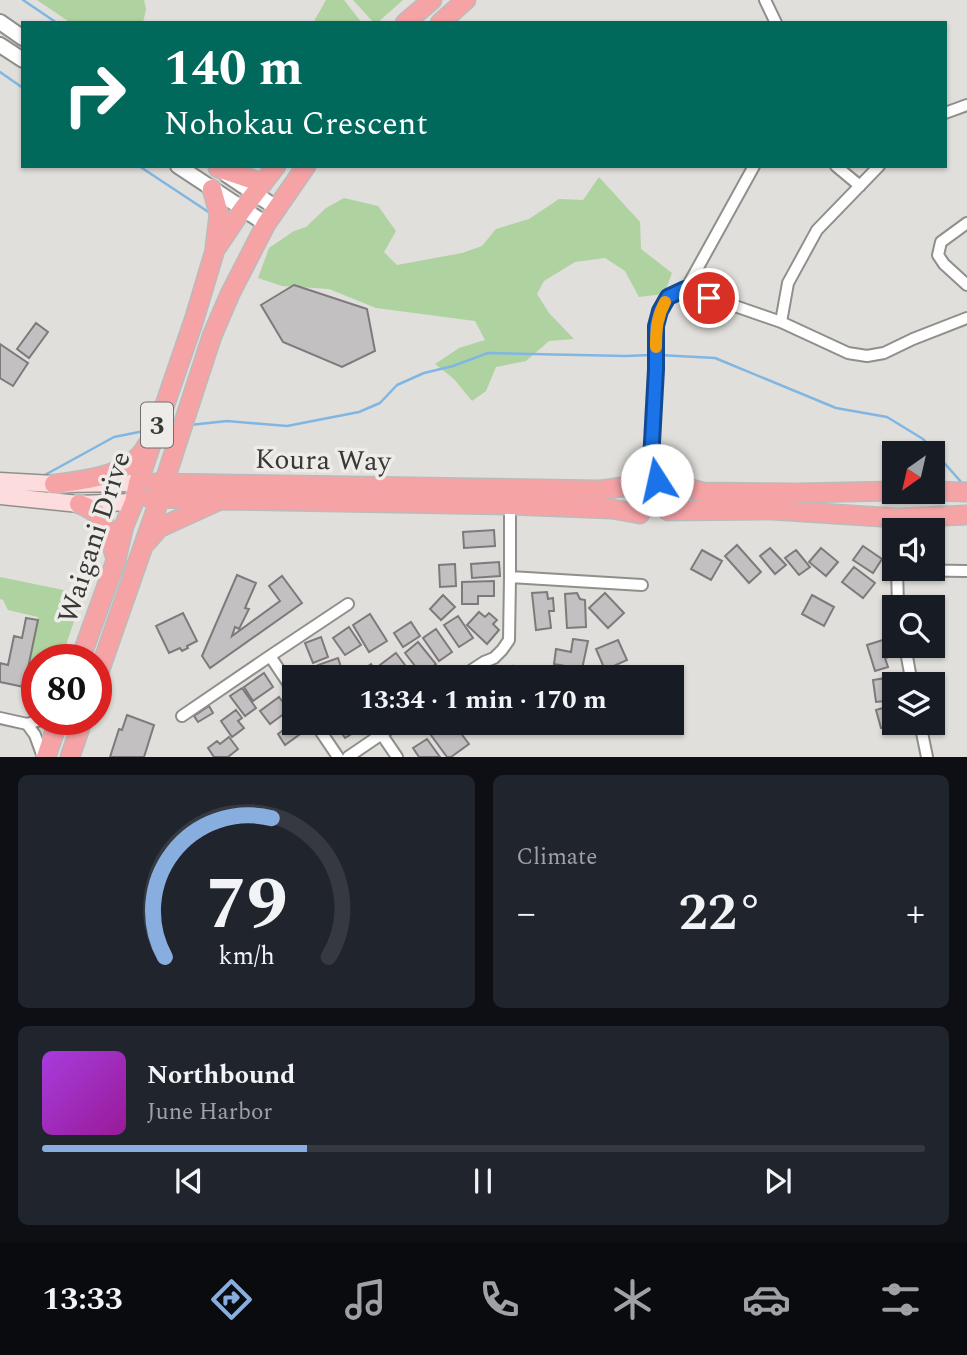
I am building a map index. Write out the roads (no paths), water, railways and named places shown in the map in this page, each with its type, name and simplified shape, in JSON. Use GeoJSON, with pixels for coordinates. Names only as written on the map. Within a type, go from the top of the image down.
{"type":"FeatureCollection","features":[{"type":"Feature","properties":{"kind":"highway"},"geometry":{"type":"LineString","coordinates":[[407,21],[432,0]]}},
{"type":"Feature","properties":{"kind":"highway"},"geometry":{"type":"LineString","coordinates":[[442,21],[466,0]]}},
{"type":"Feature","properties":{"kind":"highway"},"geometry":{"type":"LineString","coordinates":[[218,168],[259,189]]}},
{"type":"Feature","properties":{"kind":"highway","name":"Waigani Drive"},"geometry":{"type":"LineString","coordinates":[[86,644],[116,560],[124,526],[215,250],[242,209],[275,168]]}},
{"type":"Feature","properties":{"kind":"highway","name":"Waigani Drive"},"geometry":{"type":"LineString","coordinates":[[109,644],[216,326],[266,224],[305,168]]}},
{"type":"Feature","properties":{"kind":"highway"},"geometry":{"type":"LineString","coordinates":[[212,189],[219,214],[215,250]]}},
{"type":"Feature","properties":{"kind":"highway"},"geometry":{"type":"LineString","coordinates":[[54,484],[90,480],[137,459],[145,449],[158,421]]}},
{"type":"Feature","properties":{"kind":"highway"},"geometry":{"type":"LineString","coordinates":[[181,431],[184,467],[193,484]]}},
{"type":"Feature","properties":{"kind":"highway"},"geometry":{"type":"LineString","coordinates":[[652,481],[671,493],[672,499],[667,511],[652,519],[640,514],[632,497],[634,490],[652,481]]}},
{"type":"Feature","properties":{"kind":"highway","name":"Koura Way"},"geometry":{"type":"LineString","coordinates":[[134,502],[162,490],[193,484],[601,490],[652,481],[703,492],[882,491]]}},
{"type":"Feature","properties":{"kind":"highway","name":"Koura Way"},"geometry":{"type":"LineString","coordinates":[[138,483],[221,500],[510,505],[612,509],[640,514]]}},
{"type":"Feature","properties":{"kind":"highway"},"geometry":{"type":"LineString","coordinates":[[945,491],[967,492]]}},
{"type":"Feature","properties":{"kind":"highway"},"geometry":{"type":"LineString","coordinates":[[142,549],[159,528],[221,500]]}},
{"type":"Feature","properties":{"kind":"highway"},"geometry":{"type":"LineString","coordinates":[[79,504],[99,515],[116,560]]}},
{"type":"Feature","properties":{"kind":"highway"},"geometry":{"type":"LineString","coordinates":[[667,511],[772,510],[882,522]]}},
{"type":"Feature","properties":{"kind":"highway"},"geometry":{"type":"LineString","coordinates":[[944,518],[967,515]]}},
{"type":"Feature","properties":{"kind":"highway"},"geometry":{"type":"LineString","coordinates":[[44,757],[53,735]]}},
{"type":"Feature","properties":{"kind":"highway"},"geometry":{"type":"LineString","coordinates":[[70,757],[78,735]]}},
{"type":"Feature","properties":{"kind":"main road","name":"Koura Way"},"geometry":{"type":"LineString","coordinates":[[0,481],[54,484],[138,483]]}},
{"type":"Feature","properties":{"kind":"main road","name":"Koura Way"},"geometry":{"type":"LineString","coordinates":[[0,496],[79,504],[134,502]]}},
{"type":"Feature","properties":{"kind":"street"},"geometry":{"type":"LineString","coordinates":[[765,0],[775,21]]}},
{"type":"Feature","properties":{"kind":"street"},"geometry":{"type":"LineString","coordinates":[[0,22],[21,37]]}},
{"type":"Feature","properties":{"kind":"street"},"geometry":{"type":"LineString","coordinates":[[0,45],[21,59]]}},
{"type":"Feature","properties":{"kind":"street"},"geometry":{"type":"LineString","coordinates":[[947,112],[967,105]]}},
{"type":"Feature","properties":{"kind":"street"},"geometry":{"type":"LineString","coordinates":[[181,168],[266,224]]}},
{"type":"Feature","properties":{"kind":"street"},"geometry":{"type":"LineString","coordinates":[[652,481],[656,326],[660,311],[668,297],[685,289],[753,168]]}},
{"type":"Feature","properties":{"kind":"street"},"geometry":{"type":"LineString","coordinates":[[838,168],[860,186]]}},
{"type":"Feature","properties":{"kind":"street"},"geometry":{"type":"LineString","coordinates":[[781,322],[788,284],[817,230],[877,168]]}},
{"type":"Feature","properties":{"kind":"street"},"geometry":{"type":"LineString","coordinates":[[259,189],[278,209]]}},
{"type":"Feature","properties":{"kind":"street"},"geometry":{"type":"LineString","coordinates":[[967,223],[941,242],[938,255],[967,285]]}},
{"type":"Feature","properties":{"kind":"street"},"geometry":{"type":"LineString","coordinates":[[685,289],[781,322],[848,353],[867,356],[884,353],[967,318]]}},
{"type":"Feature","properties":{"kind":"street"},"geometry":{"type":"LineString","coordinates":[[479,665],[494,658],[509,640],[510,505]]}},
{"type":"Feature","properties":{"kind":"street"},"geometry":{"type":"LineString","coordinates":[[945,570],[966,571]]}},
{"type":"Feature","properties":{"kind":"street"},"geometry":{"type":"LineString","coordinates":[[510,577],[642,584]]}},
{"type":"Feature","properties":{"kind":"street"},"geometry":{"type":"LineString","coordinates":[[182,716],[348,604]]}},
{"type":"Feature","properties":{"kind":"street"},"geometry":{"type":"LineString","coordinates":[[270,656],[282,674]]}},
{"type":"Feature","properties":{"kind":"street"},"geometry":{"type":"LineString","coordinates":[[0,718],[21,723]]}},
{"type":"Feature","properties":{"kind":"street"},"geometry":{"type":"LineString","coordinates":[[36,735],[44,757]]}},
{"type":"Feature","properties":{"kind":"street"},"geometry":{"type":"LineString","coordinates":[[323,735],[338,757]]}},
{"type":"Feature","properties":{"kind":"street"},"geometry":{"type":"LineString","coordinates":[[348,757],[382,735],[397,757]]}},
{"type":"Feature","properties":{"kind":"street"},"geometry":{"type":"LineString","coordinates":[[922,735],[927,757]]}},
{"type":"Feature","properties":{"kind":"waterway"},"geometry":{"type":"LineString","coordinates":[[23,0],[54,21]]}},
{"type":"Feature","properties":{"kind":"waterway"},"geometry":{"type":"LineString","coordinates":[[0,72],[21,87]]}},
{"type":"Feature","properties":{"kind":"waterway"},"geometry":{"type":"LineString","coordinates":[[142,168],[213,215]]}},
{"type":"Feature","properties":{"kind":"waterway"},"geometry":{"type":"LineString","coordinates":[[190,425],[227,421],[287,426],[359,412],[380,403],[397,385],[424,373],[488,353],[652,355]]}},
{"type":"Feature","properties":{"kind":"waterway"},"geometry":{"type":"LineString","coordinates":[[659,355],[715,358],[836,408],[887,417],[923,439],[962,483]]}},
{"type":"Feature","properties":{"kind":"waterway"},"geometry":{"type":"LineString","coordinates":[[43,476],[114,437],[149,430]]}}]}
